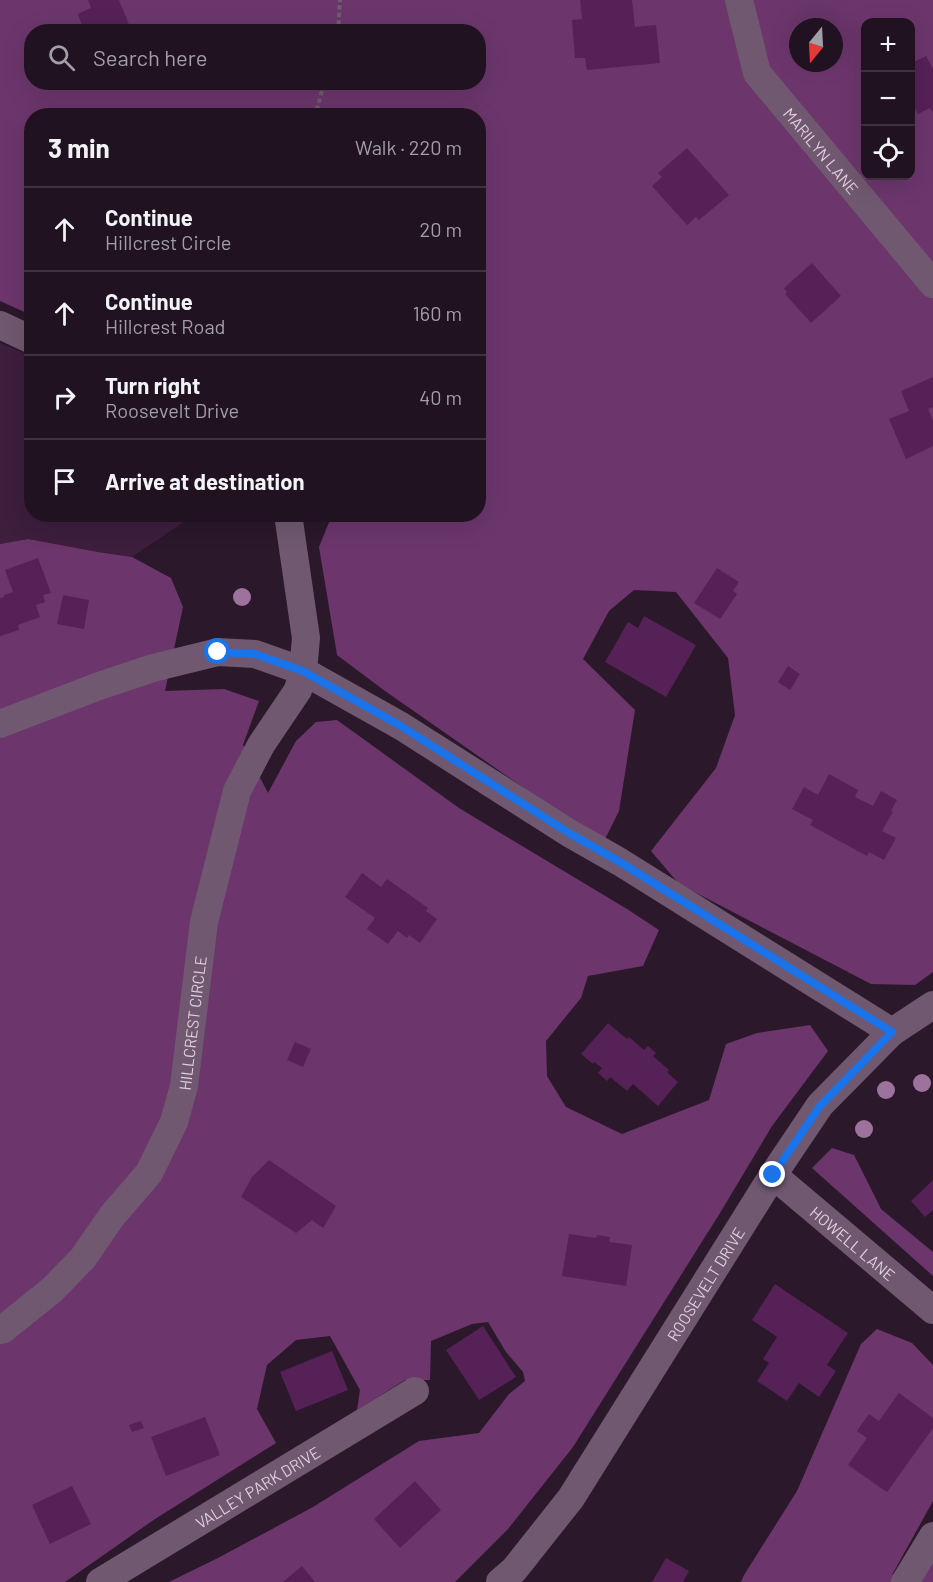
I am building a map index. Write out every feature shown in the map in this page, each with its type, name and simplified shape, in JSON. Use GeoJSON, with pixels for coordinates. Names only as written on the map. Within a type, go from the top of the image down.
{"type":"FeatureCollection","features":[{"type":"Feature","properties":{"kind":"street","name":"MARILYN LANE"},"geometry":{"type":"LineString","coordinates":[[740,0],[757,73],[933,284]]}},
{"type":"Feature","properties":{"kind":"street"},"geometry":{"type":"LineString","coordinates":[[0,325],[24,336]]}},
{"type":"Feature","properties":{"kind":"street","name":"HILLCREST CIRCLE"},"geometry":{"type":"LineString","coordinates":[[2,1330],[53,1288],[83,1257],[112,1216],[149,1173],[174,1122],[184,1086],[204,922],[237,791],[261,745],[298,690],[303,671],[306,638],[289,522]]}},
{"type":"Feature","properties":{"kind":"street"},"geometry":{"type":"LineString","coordinates":[[0,724],[153,668],[218,652],[255,654],[303,671],[401,726],[569,833],[620,862],[892,1032]]}},
{"type":"Feature","properties":{"kind":"street","name":"ROOSEVELT DRIVE"},"geometry":{"type":"LineString","coordinates":[[500,1582],[514,1570],[571,1498],[773,1175],[820,1106],[892,1032],[933,1005]]}},
{"type":"Feature","properties":{"kind":"street","name":"HOWELL LANE"},"geometry":{"type":"LineString","coordinates":[[773,1175],[933,1310]]}},
{"type":"Feature","properties":{"kind":"street","name":"VALLEY PARK DRIVE"},"geometry":{"type":"LineString","coordinates":[[100,1582],[415,1391]]}},
{"type":"Feature","properties":{"kind":"street"},"geometry":{"type":"LineString","coordinates":[[905,1582],[933,1536]]}},
{"type":"Feature","properties":{"kind":"path"},"geometry":{"type":"LineString","coordinates":[[338,24],[340,0]]}},
{"type":"Feature","properties":{"kind":"path"},"geometry":{"type":"LineString","coordinates":[[317,108],[322,90]]}},
{"type":"Feature","properties":{"kind":"shaded area"},"geometry":{"type":"Polygon","coordinates":[[[0,0],[933,0],[933,972],[915,985],[871,984],[679,884],[651,851],[716,768],[735,715],[728,658],[676,592],[634,590],[609,611],[583,659],[635,710],[619,811],[603,843],[337,655],[319,547],[329,522],[486,522],[486,108],[24,108],[24,312],[0,301],[0,0]]]}},
{"type":"Feature","properties":{"kind":"shaded area"},"geometry":{"type":"Polygon","coordinates":[[[0,343],[24,353],[24,522],[184,522],[132,557],[28,539],[0,544],[0,343]]]}},
{"type":"Feature","properties":{"kind":"shaded area"},"geometry":{"type":"Polygon","coordinates":[[[28,539],[132,557],[171,578],[183,607],[165,691],[224,689],[259,701],[243,745],[268,793],[296,741],[316,722],[337,720],[459,808],[659,930],[643,966],[588,976],[581,998],[546,1041],[547,1076],[566,1107],[622,1134],[709,1100],[726,1044],[757,1033],[810,1025],[828,1051],[772,1126],[573,1447],[508,1529],[455,1582],[169,1582],[313,1507],[419,1441],[479,1433],[509,1394],[525,1381],[523,1372],[506,1352],[488,1322],[472,1324],[431,1341],[430,1380],[405,1380],[357,1410],[360,1390],[330,1336],[296,1340],[267,1365],[257,1409],[276,1443],[155,1519],[65,1582],[0,1582],[0,544],[28,539]]]}},
{"type":"Feature","properties":{"kind":"shaded area"},"geometry":{"type":"Polygon","coordinates":[[[832,1148],[854,1155],[881,1209],[933,1252],[933,1276],[812,1168],[832,1148]]]}},
{"type":"Feature","properties":{"kind":"shaded area"},"geometry":{"type":"Polygon","coordinates":[[[877,1329],[912,1343],[933,1365],[933,1501],[892,1575],[933,1562],[933,1582],[741,1582],[797,1491],[861,1344],[877,1329]]]}},
{"type":"Feature","properties":{"kind":"building"},"geometry":{"type":"Polygon","coordinates":[[[88,0],[119,0],[129,24],[81,24],[78,14],[91,8],[88,0]]]}},
{"type":"Feature","properties":{"kind":"building"},"geometry":{"type":"Polygon","coordinates":[[[580,0],[632,0],[635,27],[656,25],[660,63],[587,70],[585,58],[575,58],[572,20],[582,19],[580,0]]]}},
{"type":"Feature","properties":{"kind":"building"},"geometry":{"type":"Polygon","coordinates":[[[926,56],[933,69],[933,112],[930,108],[918,114],[915,109],[915,62],[926,56]]]}},
{"type":"Feature","properties":{"kind":"building"},"geometry":{"type":"Polygon","coordinates":[[[687,148],[729,195],[699,220],[696,217],[687,225],[652,186],[662,177],[658,173],[687,148]]]}},
{"type":"Feature","properties":{"kind":"building"},"geometry":{"type":"Polygon","coordinates":[[[812,263],[841,296],[811,323],[785,294],[787,292],[784,288],[812,263]]]}},
{"type":"Feature","properties":{"kind":"building"},"geometry":{"type":"Polygon","coordinates":[[[933,377],[933,407],[928,409],[933,421],[933,446],[906,459],[889,419],[909,411],[901,391],[933,377]]]}},
{"type":"Feature","properties":{"kind":"building"},"geometry":{"type":"Polygon","coordinates":[[[38,558],[51,593],[43,595],[45,602],[36,605],[40,617],[18,625],[19,630],[0,636],[0,598],[13,592],[5,570],[38,558]]]}},
{"type":"Feature","properties":{"kind":"building"},"geometry":{"type":"Polygon","coordinates":[[[717,568],[739,582],[733,591],[737,594],[720,619],[694,603],[717,568]]]}},
{"type":"Feature","properties":{"kind":"building"},"geometry":{"type":"Polygon","coordinates":[[[63,595],[89,600],[84,629],[57,624],[63,595]]]}},
{"type":"Feature","properties":{"kind":"building"},"geometry":{"type":"Polygon","coordinates":[[[644,616],[696,645],[666,697],[605,662],[628,622],[638,628],[644,616]]]}},
{"type":"Feature","properties":{"kind":"building"},"geometry":{"type":"Polygon","coordinates":[[[788,666],[800,674],[790,690],[778,682],[788,666]]]}},
{"type":"Feature","properties":{"kind":"building"},"geometry":{"type":"Polygon","coordinates":[[[829,774],[858,790],[855,797],[873,806],[881,791],[897,800],[882,831],[896,838],[884,860],[869,852],[867,856],[810,825],[813,820],[792,809],[804,787],[818,795],[829,774]]]}},
{"type":"Feature","properties":{"kind":"building"},"geometry":{"type":"Polygon","coordinates":[[[362,873],[381,887],[387,879],[428,908],[426,911],[437,919],[420,943],[409,935],[407,938],[398,931],[388,944],[367,929],[375,918],[345,897],[362,873]]]}},
{"type":"Feature","properties":{"kind":"building"},"geometry":{"type":"Polygon","coordinates":[[[608,1023],[644,1050],[648,1046],[656,1053],[653,1056],[669,1070],[667,1072],[678,1082],[658,1106],[633,1084],[627,1091],[610,1077],[607,1081],[598,1073],[602,1068],[581,1054],[608,1023]]]}},
{"type":"Feature","properties":{"kind":"building"},"geometry":{"type":"Polygon","coordinates":[[[295,1042],[311,1049],[303,1067],[287,1060],[295,1042]]]}},
{"type":"Feature","properties":{"kind":"building"},"geometry":{"type":"Polygon","coordinates":[[[269,1160],[336,1206],[323,1228],[312,1220],[296,1233],[241,1197],[252,1177],[269,1160]]]}},
{"type":"Feature","properties":{"kind":"building"},"geometry":{"type":"Polygon","coordinates":[[[933,1180],[933,1210],[925,1217],[911,1201],[933,1180]]]}},
{"type":"Feature","properties":{"kind":"building"},"geometry":{"type":"Polygon","coordinates":[[[569,1234],[596,1238],[597,1235],[610,1237],[609,1242],[632,1245],[626,1286],[562,1276],[569,1234]]]}},
{"type":"Feature","properties":{"kind":"building"},"geometry":{"type":"Polygon","coordinates":[[[775,1284],[848,1333],[827,1365],[836,1371],[819,1397],[799,1383],[787,1401],[757,1381],[769,1363],[763,1359],[777,1337],[752,1320],[775,1284]]]}},
{"type":"Feature","properties":{"kind":"building"},"geometry":{"type":"Polygon","coordinates":[[[483,1326],[516,1377],[479,1400],[446,1350],[483,1326]]]}},
{"type":"Feature","properties":{"kind":"building"},"geometry":{"type":"Polygon","coordinates":[[[332,1351],[348,1390],[296,1411],[280,1372],[332,1351]]]}},
{"type":"Feature","properties":{"kind":"building"},"geometry":{"type":"Polygon","coordinates":[[[899,1393],[933,1418],[933,1428],[887,1492],[848,1465],[867,1438],[857,1431],[869,1414],[879,1421],[899,1393]]]}},
{"type":"Feature","properties":{"kind":"building"},"geometry":{"type":"Polygon","coordinates":[[[205,1417],[220,1455],[166,1476],[151,1437],[205,1417]]]}},
{"type":"Feature","properties":{"kind":"building"},"geometry":{"type":"Polygon","coordinates":[[[141,1421],[144,1428],[132,1432],[129,1425],[141,1421]]]}},
{"type":"Feature","properties":{"kind":"building"},"geometry":{"type":"Polygon","coordinates":[[[415,1481],[441,1510],[400,1548],[374,1519],[415,1481]]]}},
{"type":"Feature","properties":{"kind":"building"},"geometry":{"type":"Polygon","coordinates":[[[72,1486],[91,1524],[50,1544],[32,1505],[72,1486]]]}},
{"type":"Feature","properties":{"kind":"building"},"geometry":{"type":"Polygon","coordinates":[[[666,1558],[689,1571],[683,1582],[652,1582],[666,1558]]]}},
{"type":"Feature","properties":{"kind":"building"},"geometry":{"type":"Polygon","coordinates":[[[302,1566],[315,1582],[283,1582],[302,1566]]]}},
{"type":"Feature","properties":{"kind":"route"},"geometry":{"type":"LineString","coordinates":[[218,652],[255,654],[303,671],[401,726],[569,833],[620,862],[892,1032],[820,1106],[773,1175]]}}]}
